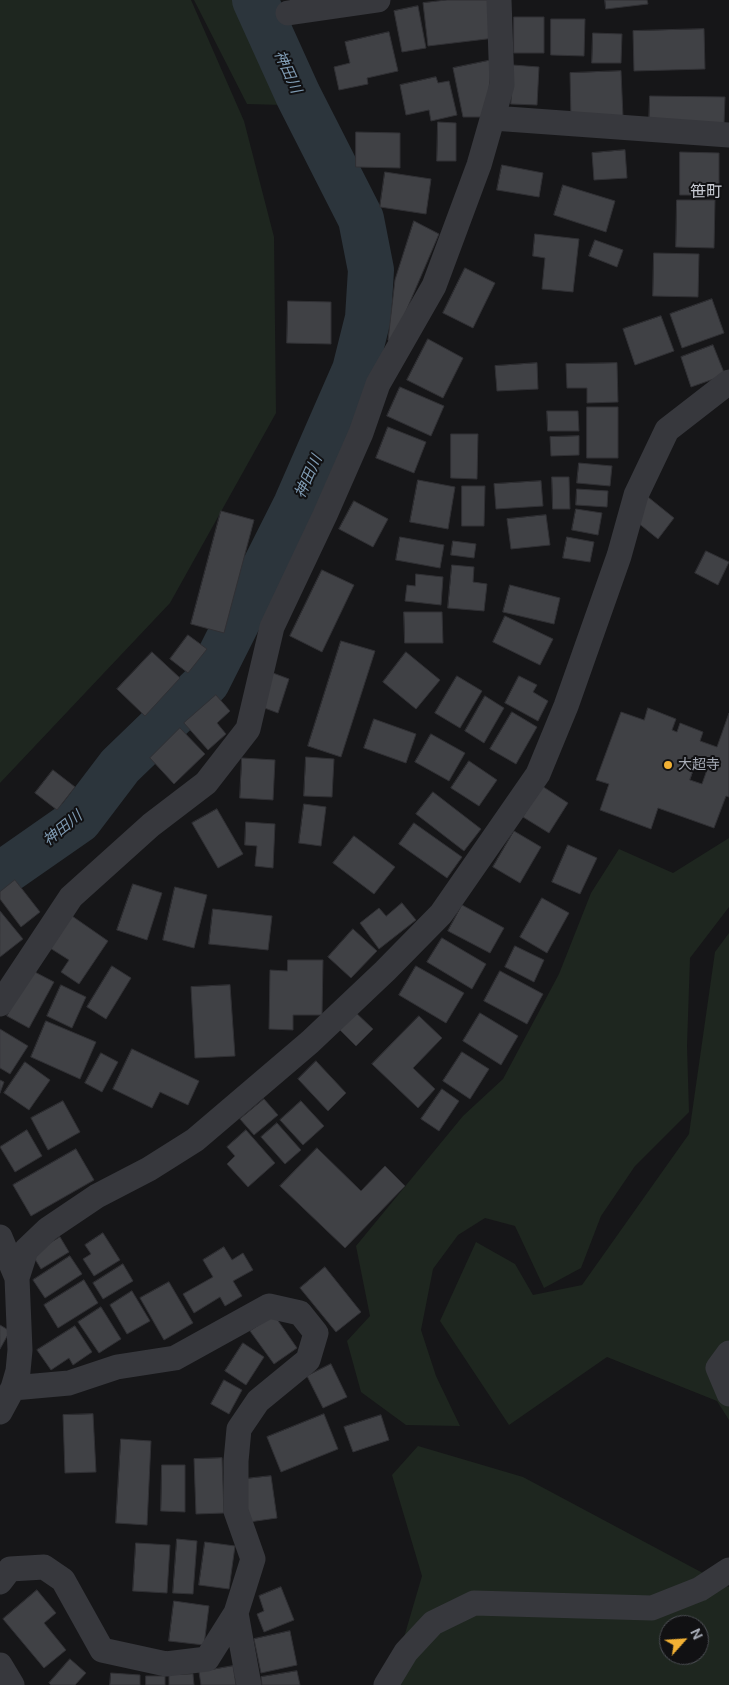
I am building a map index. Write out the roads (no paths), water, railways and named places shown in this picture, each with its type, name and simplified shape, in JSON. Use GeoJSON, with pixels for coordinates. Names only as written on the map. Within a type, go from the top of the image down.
{"type":"FeatureCollection","features":[{"type":"Feature","properties":{"kind":"street"},"geometry":{"type":"LineString","coordinates":[[288,13],[378,0]]}},
{"type":"Feature","properties":{"kind":"street"},"geometry":{"type":"LineString","coordinates":[[0,1004],[72,896],[151,824],[206,783],[248,729],[272,627],[329,506],[361,432],[378,384],[434,286],[479,165],[502,85],[499,0]]}},
{"type":"Feature","properties":{"kind":"street"},"geometry":{"type":"LineString","coordinates":[[493,118],[729,135]]}},
{"type":"Feature","properties":{"kind":"street"},"geometry":{"type":"LineString","coordinates":[[17,1278],[26,1250],[48,1230],[96,1196],[149,1169],[195,1140],[310,1042],[385,971],[441,914],[538,774],[566,706],[613,575],[636,495],[667,430],[729,382]]}},
{"type":"Feature","properties":{"kind":"street"},"geometry":{"type":"LineString","coordinates":[[0,1237],[17,1278],[20,1350],[18,1371],[13,1388],[0,1412]]}},
{"type":"Feature","properties":{"kind":"street"},"geometry":{"type":"LineString","coordinates":[[0,1582],[10,1569],[44,1567],[63,1580],[102,1650],[166,1664],[207,1659],[236,1613],[254,1559],[236,1511],[236,1461],[239,1429],[258,1401],[308,1360],[316,1333],[300,1313],[269,1306],[175,1358],[117,1367],[69,1383],[13,1388]]}},
{"type":"Feature","properties":{"kind":"street"},"geometry":{"type":"LineString","coordinates":[[729,1353],[718,1368],[729,1394]]}},
{"type":"Feature","properties":{"kind":"street"},"geometry":{"type":"LineString","coordinates":[[386,1685],[406,1652],[433,1623],[474,1603],[652,1608],[700,1590],[729,1570]]}},
{"type":"Feature","properties":{"kind":"street"},"geometry":{"type":"LineString","coordinates":[[236,1613],[249,1685]]}},
{"type":"Feature","properties":{"kind":"street"},"geometry":{"type":"LineString","coordinates":[[0,1665],[12,1685]]}},
{"type":"Feature","properties":{"kind":"waterway","name":"神田川"},"geometry":{"type":"LineString","coordinates":[[0,875],[79,820],[120,766],[207,682],[296,505],[355,370],[368,318],[371,270],[361,219],[298,95],[255,0]]}},
{"type":"Feature","properties":{"kind":"place","name":"大超寺"},"geometry":{"type":"Point","coordinates":[668,765]}},
{"type":"Feature","properties":{"kind":"district","name":"笹町"},"geometry":{"type":"Point","coordinates":[706,193]}}]}
